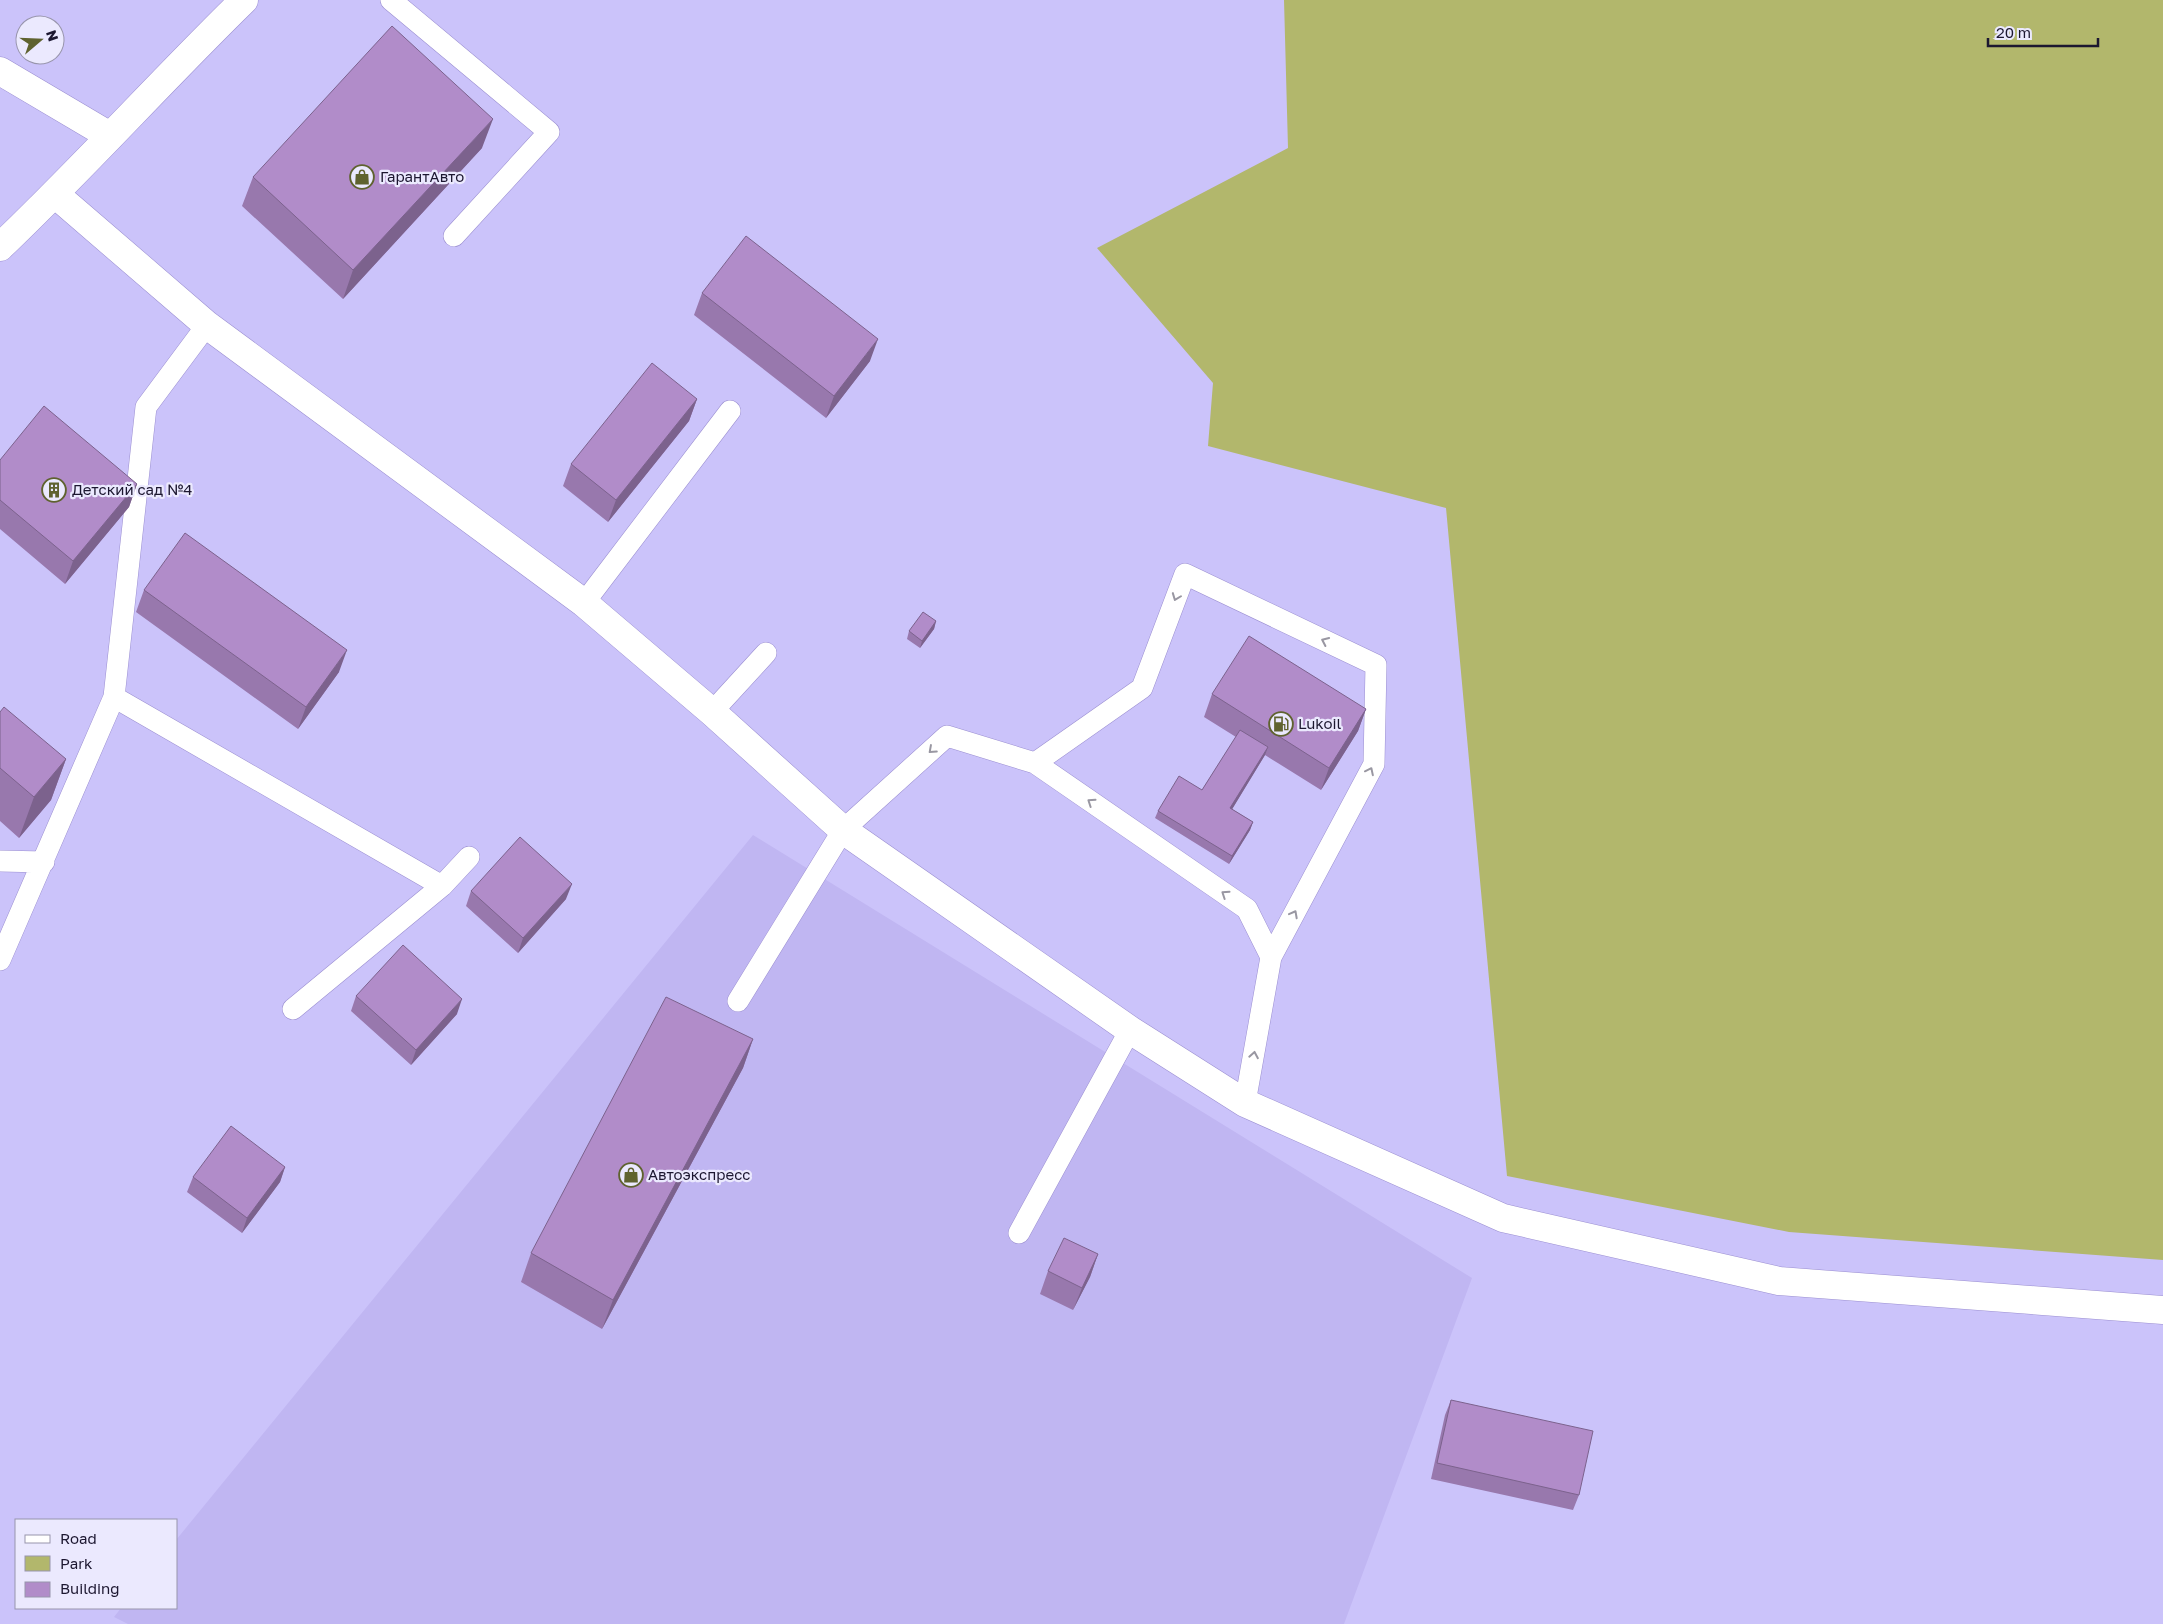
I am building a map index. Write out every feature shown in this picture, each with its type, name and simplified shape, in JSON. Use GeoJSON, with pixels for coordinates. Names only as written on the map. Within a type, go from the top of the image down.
{"type":"FeatureCollection","features":[{"type":"Feature","properties":{"kind":"street"},"geometry":{"type":"LineString","coordinates":[[0,247],[55,194],[244,0]]}},
{"type":"Feature","properties":{"kind":"street"},"geometry":{"type":"LineString","coordinates":[[0,71],[110,136]]}},
{"type":"Feature","properties":{"kind":"street"},"geometry":{"type":"LineString","coordinates":[[55,194],[207,325],[584,603],[712,712],[843,830],[1130,1030],[1245,1103],[1503,1218],[1780,1281],[2163,1310]]}},
{"type":"Feature","properties":{"kind":"lane"},"geometry":{"type":"LineString","coordinates":[[391,0],[549,132],[454,236]]}},
{"type":"Feature","properties":{"kind":"lane"},"geometry":{"type":"LineString","coordinates":[[0,960],[114,697],[146,407],[207,325]]}},
{"type":"Feature","properties":{"kind":"lane"},"geometry":{"type":"LineString","coordinates":[[584,603],[730,411]]}},
{"type":"Feature","properties":{"kind":"lane"},"geometry":{"type":"LineString","coordinates":[[1035,763],[1142,688],[1185,574],[1376,666],[1374,764],[1271,957],[1245,1103]]}},
{"type":"Feature","properties":{"kind":"lane"},"geometry":{"type":"LineString","coordinates":[[712,712],[766,653]]}},
{"type":"Feature","properties":{"kind":"lane"},"geometry":{"type":"LineString","coordinates":[[114,697],[442,886]]}},
{"type":"Feature","properties":{"kind":"lane"},"geometry":{"type":"LineString","coordinates":[[738,1001],[843,830],[947,736],[1035,763],[1247,909],[1271,957]]}},
{"type":"Feature","properties":{"kind":"lane"},"geometry":{"type":"LineString","coordinates":[[293,1009],[442,886],[469,857]]}},
{"type":"Feature","properties":{"kind":"lane"},"geometry":{"type":"LineString","coordinates":[[0,860],[44,862]]}},
{"type":"Feature","properties":{"kind":"lane"},"geometry":{"type":"LineString","coordinates":[[1020,1233],[1130,1030]]}},
{"type":"Feature","properties":{"kind":"shaded area"},"geometry":{"type":"Polygon","coordinates":[[[753,835],[1472,1278],[1344,1624],[128,1624],[114,1617],[120,1609],[178,1609],[178,1538],[753,835]]]}},
{"type":"Feature","properties":{"kind":"green space"},"geometry":{"type":"Polygon","coordinates":[[[1284,0],[2163,0],[2163,1260],[1789,1232],[1507,1176],[1446,508],[1208,446],[1213,383],[1097,248],[1288,148],[1284,0]]]}},
{"type":"Feature","properties":{"kind":"building","name":"ГарантАвто"},"geometry":{"type":"Polygon","coordinates":[[[392,26],[493,119],[353,270],[253,177],[392,26]]]}},
{"type":"Feature","properties":{"kind":"building"},"geometry":{"type":"Polygon","coordinates":[[[746,236],[878,339],[834,396],[702,293],[746,236]]]}},
{"type":"Feature","properties":{"kind":"building"},"geometry":{"type":"Polygon","coordinates":[[[652,363],[697,399],[616,500],[571,464],[652,363]]]}},
{"type":"Feature","properties":{"kind":"building","name":"Детский сад №4"},"geometry":{"type":"Polygon","coordinates":[[[44,406],[137,484],[73,561],[0,500],[0,460],[44,406]]]}},
{"type":"Feature","properties":{"kind":"building"},"geometry":{"type":"Polygon","coordinates":[[[185,533],[347,650],[306,707],[144,590],[185,533]]]}},
{"type":"Feature","properties":{"kind":"building"},"geometry":{"type":"Polygon","coordinates":[[[923,612],[936,621],[922,641],[909,631],[923,612]]]}},
{"type":"Feature","properties":{"kind":"building","name":"Lukoil"},"geometry":{"type":"Polygon","coordinates":[[[1249,636],[1366,709],[1329,768],[1212,694],[1249,636]]]}},
{"type":"Feature","properties":{"kind":"building"},"geometry":{"type":"Polygon","coordinates":[[[4,707],[66,759],[34,797],[0,768],[0,712],[4,707]]]}},
{"type":"Feature","properties":{"kind":"building"},"geometry":{"type":"Polygon","coordinates":[[[1240,730],[1268,747],[1230,808],[1253,822],[1232,856],[1158,811],[1179,776],[1202,790],[1240,730]]]}},
{"type":"Feature","properties":{"kind":"building"},"geometry":{"type":"Polygon","coordinates":[[[520,837],[572,884],[523,938],[471,891],[520,837]]]}},
{"type":"Feature","properties":{"kind":"building"},"geometry":{"type":"Polygon","coordinates":[[[403,945],[462,999],[416,1050],[356,996],[403,945]]]}},
{"type":"Feature","properties":{"kind":"building","name":"Автоэкспресс"},"geometry":{"type":"Polygon","coordinates":[[[666,997],[753,1039],[613,1300],[531,1253],[666,997]]]}},
{"type":"Feature","properties":{"kind":"building"},"geometry":{"type":"Polygon","coordinates":[[[231,1126],[285,1167],[247,1218],[193,1177],[231,1126]]]}},
{"type":"Feature","properties":{"kind":"building"},"geometry":{"type":"Polygon","coordinates":[[[1064,1238],[1098,1254],[1082,1288],[1048,1271],[1064,1238]]]}},
{"type":"Feature","properties":{"kind":"building"},"geometry":{"type":"Polygon","coordinates":[[[1451,1400],[1593,1431],[1579,1495],[1437,1463],[1451,1400]]]}},
{"type":"Feature","properties":{"kind":"place","name":"ГарантАвто"},"geometry":{"type":"Point","coordinates":[362,177]}},
{"type":"Feature","properties":{"kind":"place","name":"Детский сад №4"},"geometry":{"type":"Point","coordinates":[54,490]}},
{"type":"Feature","properties":{"kind":"place","name":"Lukoil"},"geometry":{"type":"Point","coordinates":[1281,724]}},
{"type":"Feature","properties":{"kind":"place","name":"Автоэкспресс"},"geometry":{"type":"Point","coordinates":[631,1175]}}]}
